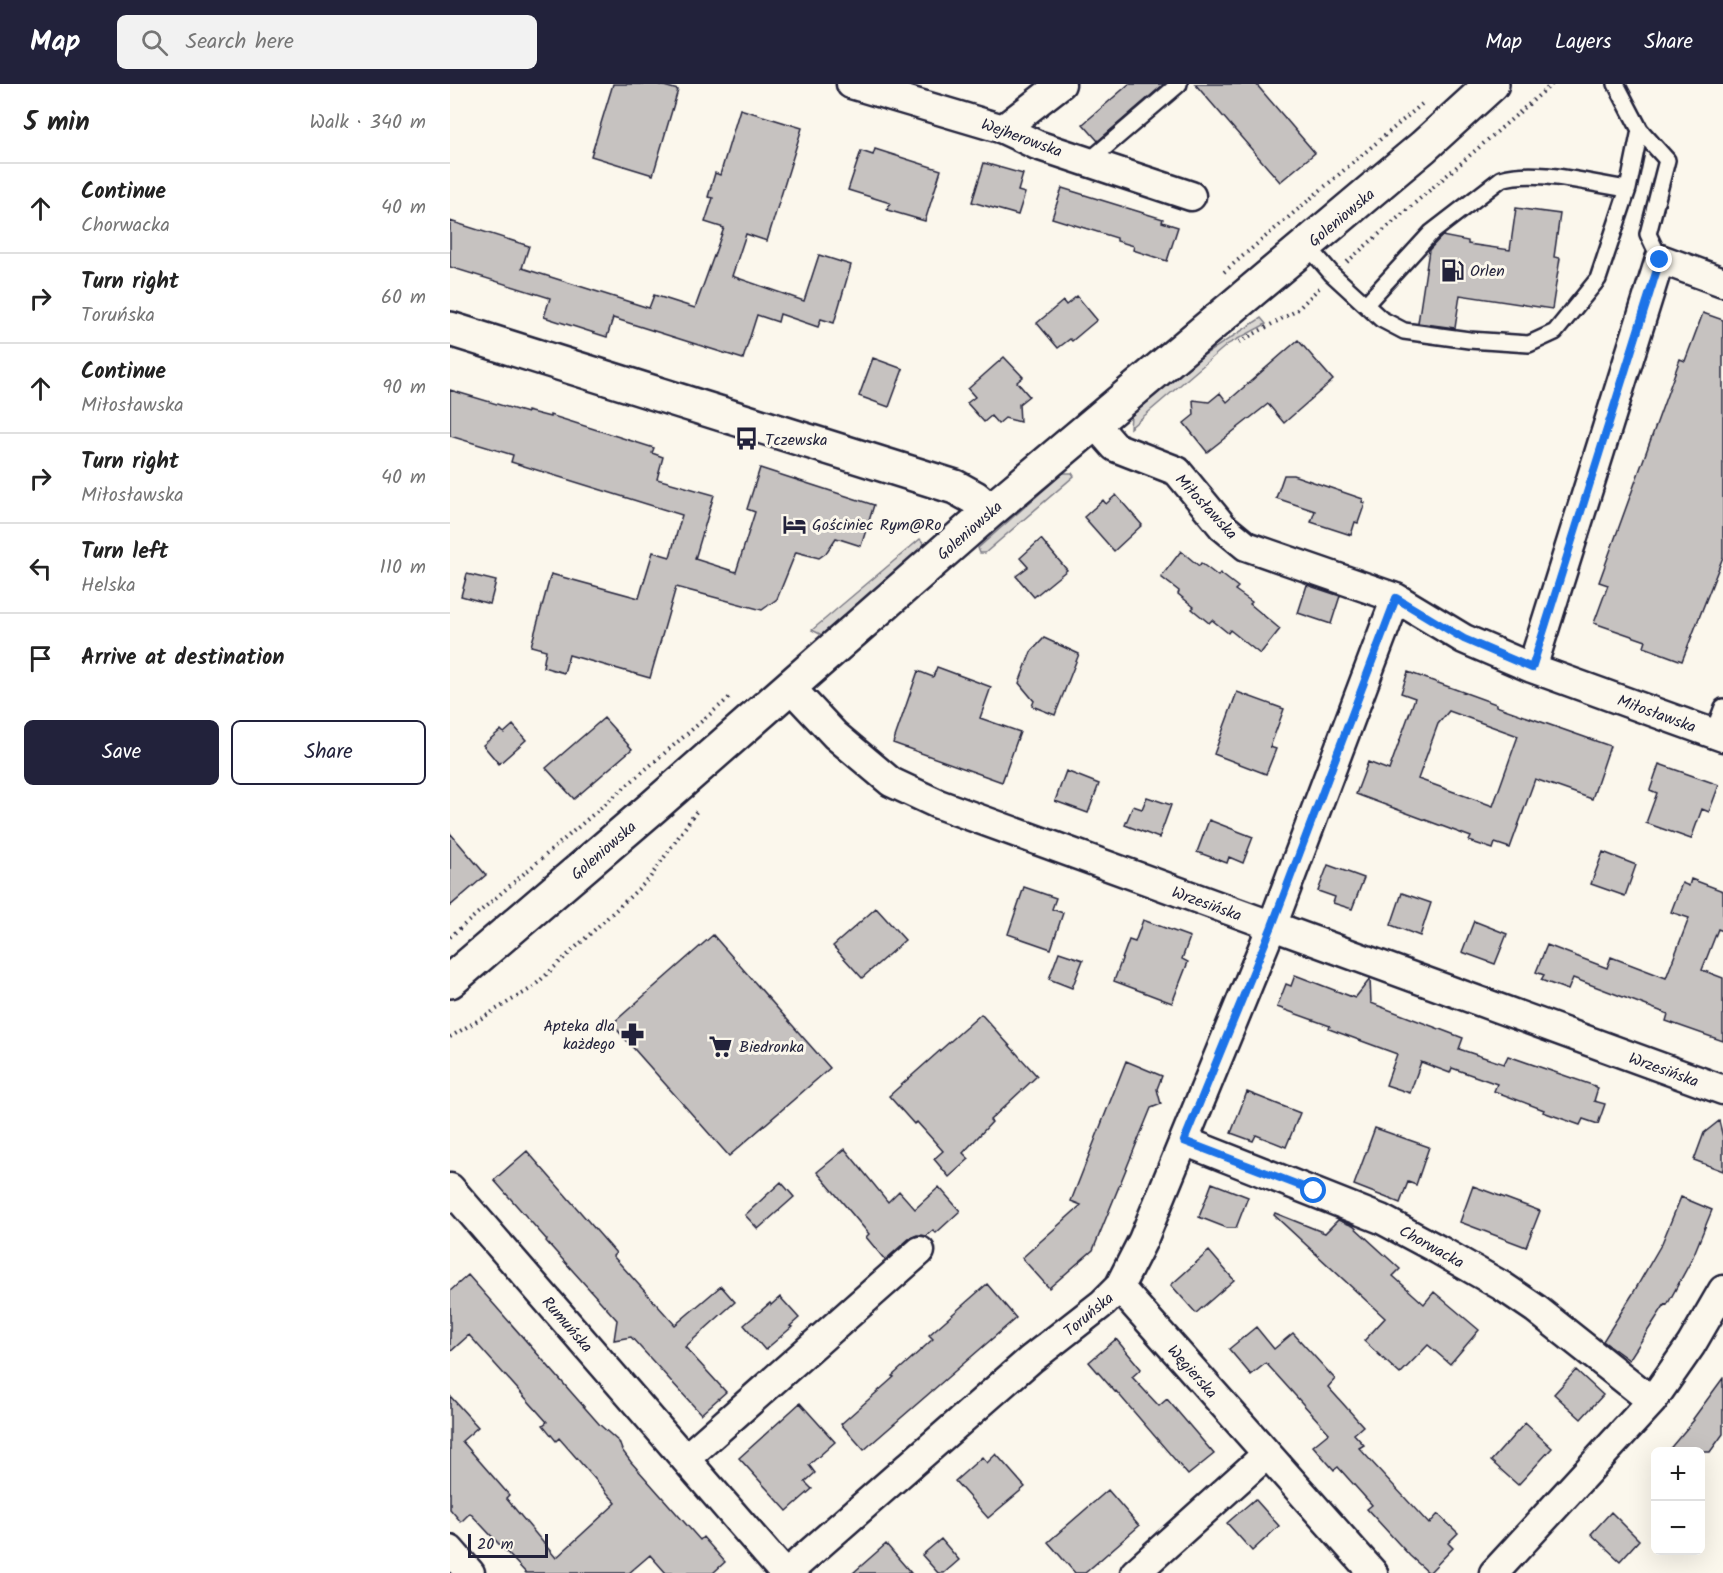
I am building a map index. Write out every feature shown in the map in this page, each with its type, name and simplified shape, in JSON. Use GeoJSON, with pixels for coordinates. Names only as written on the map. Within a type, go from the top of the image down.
{"type":"FeatureCollection","features":[{"type":"Feature","properties":{"kind":"street","name":"Wejherowska"},"geometry":{"type":"LineString","coordinates":[[851,84],[1003,129],[1037,145],[1191,196]]}},
{"type":"Feature","properties":{"kind":"street"},"geometry":{"type":"LineString","coordinates":[[1003,129],[1061,84]]}},
{"type":"Feature","properties":{"kind":"street","name":"Goleniowska"},"geometry":{"type":"LineString","coordinates":[[450,981],[990,511],[1423,147],[1492,84]]}},
{"type":"Feature","properties":{"kind":"street"},"geometry":{"type":"LineString","coordinates":[[1532,668],[1660,260],[1723,282]]}},
{"type":"Feature","properties":{"kind":"street"},"geometry":{"type":"LineString","coordinates":[[450,329],[956,487],[975,498],[990,511]]}},
{"type":"Feature","properties":{"kind":"street","name":"Miłosławska"},"geometry":{"type":"LineString","coordinates":[[1095,424],[1115,447],[1177,471],[1223,527],[1246,546],[1396,598],[1464,639],[1532,668],[1720,725]]}},
{"type":"Feature","properties":{"kind":"street"},"geometry":{"type":"LineString","coordinates":[[1272,926],[1396,598]]}},
{"type":"Feature","properties":{"kind":"street","name":"Wrzesińska"},"geometry":{"type":"LineString","coordinates":[[790,687],[835,735],[891,782],[938,804],[1723,1090]]}},
{"type":"Feature","properties":{"kind":"street","name":"Toruńska"},"geometry":{"type":"LineString","coordinates":[[786,1573],[1030,1360],[1103,1303],[1119,1287],[1143,1240],[1272,926]]}},
{"type":"Feature","properties":{"kind":"street","name":"Chorwacka"},"geometry":{"type":"LineString","coordinates":[[1184,1141],[1381,1219],[1439,1250],[1502,1286],[1536,1309],[1652,1401]]}},
{"type":"Feature","properties":{"kind":"street","name":"Rumuńska"},"geometry":{"type":"LineString","coordinates":[[450,1188],[786,1573]]}},
{"type":"Feature","properties":{"kind":"street"},"geometry":{"type":"LineString","coordinates":[[685,1459],[920,1251]]}},
{"type":"Feature","properties":{"kind":"street","name":"Węgierska"},"geometry":{"type":"LineString","coordinates":[[1119,1287],[1373,1573]]}},
{"type":"Feature","properties":{"kind":"street"},"geometry":{"type":"LineString","coordinates":[[1494,1573],[1652,1401],[1691,1345],[1723,1290]]}},
{"type":"Feature","properties":{"kind":"street"},"geometry":{"type":"LineString","coordinates":[[1135,1573],[1268,1454]]}},
{"type":"Feature","properties":{"kind":"street"},"geometry":{"type":"LineString","coordinates":[[450,1550],[470,1573]]}},
{"type":"Feature","properties":{"kind":"lane"},"geometry":{"type":"LineString","coordinates":[[1089,161],[1179,84]]}},
{"type":"Feature","properties":{"kind":"lane"},"geometry":{"type":"LineString","coordinates":[[1616,84],[1640,130],[1667,160],[1648,234],[1660,260]]}},
{"type":"Feature","properties":{"kind":"lane"},"geometry":{"type":"LineString","coordinates":[[1307,245],[1332,274],[1381,319],[1404,331],[1469,340],[1529,344],[1555,332],[1598,279],[1628,189],[1640,130]]}},
{"type":"Feature","properties":{"kind":"lane"},"geometry":{"type":"LineString","coordinates":[[1366,304],[1431,232],[1501,179],[1515,175],[1532,175],[1628,189]]}},
{"type":"Feature","properties":{"kind":"path"},"geometry":{"type":"LineString","coordinates":[[1229,347],[1296,311],[1332,274],[1552,84]]}},
{"type":"Feature","properties":{"kind":"path"},"geometry":{"type":"LineString","coordinates":[[450,1037],[532,988],[649,879],[699,807]]}},
{"type":"Feature","properties":{"kind":"shaded area"},"geometry":{"type":"Polygon","coordinates":[[[1261,318],[1266,324],[1228,344],[1130,428],[1131,416],[1187,366],[1261,318]]]}},
{"type":"Feature","properties":{"kind":"shaded area"},"geometry":{"type":"Polygon","coordinates":[[[1063,473],[1072,473],[1074,476],[985,553],[980,553],[978,548],[1063,473]]]}},
{"type":"Feature","properties":{"kind":"shaded area"},"geometry":{"type":"Polygon","coordinates":[[[920,539],[926,546],[822,635],[812,630],[920,539]]]}},
{"type":"Feature","properties":{"kind":"building"},"geometry":{"type":"Polygon","coordinates":[[[613,84],[657,84],[678,90],[653,175],[591,156],[613,84]]]}},
{"type":"Feature","properties":{"kind":"building"},"geometry":{"type":"Polygon","coordinates":[[[1129,84],[1164,84],[1098,141],[1083,124],[1129,84]]]}},
{"type":"Feature","properties":{"kind":"building"},"geometry":{"type":"Polygon","coordinates":[[[1195,84],[1256,84],[1315,153],[1280,182],[1195,84]]]}},
{"type":"Feature","properties":{"kind":"building"},"geometry":{"type":"Polygon","coordinates":[[[740,109],[802,128],[767,241],[746,234],[732,276],[804,301],[819,255],[851,265],[834,323],[821,319],[818,327],[780,314],[778,322],[757,315],[743,359],[613,318],[607,337],[544,317],[550,298],[450,267],[450,221],[529,246],[522,268],[649,308],[654,295],[695,308],[724,228],[705,222],[713,198],[708,197],[715,173],[720,175],[740,109]]]}},
{"type":"Feature","properties":{"kind":"building"},"geometry":{"type":"Polygon","coordinates":[[[875,149],[941,170],[925,221],[887,210],[890,203],[848,190],[861,151],[873,155],[875,149]]]}},
{"type":"Feature","properties":{"kind":"building"},"geometry":{"type":"Polygon","coordinates":[[[984,163],[1023,174],[1018,191],[1025,193],[1018,215],[972,202],[984,163]]]}},
{"type":"Feature","properties":{"kind":"building"},"geometry":{"type":"Polygon","coordinates":[[[1062,188],[1163,219],[1162,222],[1178,227],[1167,261],[1133,250],[1134,246],[1117,241],[1117,238],[1052,218],[1062,188]]]}},
{"type":"Feature","properties":{"kind":"building"},"geometry":{"type":"Polygon","coordinates":[[[1516,208],[1560,214],[1554,257],[1560,258],[1552,309],[1460,295],[1455,328],[1418,323],[1429,250],[1442,236],[1468,241],[1468,244],[1510,250],[1516,208]]]}},
{"type":"Feature","properties":{"kind":"building"},"geometry":{"type":"Polygon","coordinates":[[[1077,296],[1097,320],[1072,341],[1070,339],[1058,348],[1037,323],[1063,301],[1066,305],[1077,296]]]}},
{"type":"Feature","properties":{"kind":"building"},"geometry":{"type":"Polygon","coordinates":[[[1703,313],[1723,320],[1723,557],[1682,661],[1644,647],[1646,641],[1594,623],[1608,585],[1599,582],[1680,359],[1685,361],[1703,313]]]}},
{"type":"Feature","properties":{"kind":"building"},"geometry":{"type":"Polygon","coordinates":[[[1298,340],[1333,380],[1284,423],[1268,404],[1207,452],[1184,423],[1194,415],[1193,400],[1209,402],[1220,393],[1227,402],[1298,340]]]}},
{"type":"Feature","properties":{"kind":"building"},"geometry":{"type":"Polygon","coordinates":[[[1004,357],[1023,377],[1017,382],[1029,396],[1019,404],[1020,422],[1005,418],[998,424],[991,416],[984,422],[967,403],[975,397],[968,389],[1004,357]]]}},
{"type":"Feature","properties":{"kind":"building"},"geometry":{"type":"Polygon","coordinates":[[[873,358],[903,369],[889,407],[859,396],[873,358]]]}},
{"type":"Feature","properties":{"kind":"building"},"geometry":{"type":"Polygon","coordinates":[[[450,390],[527,413],[527,411],[550,417],[550,415],[654,448],[652,453],[663,457],[657,479],[714,495],[695,559],[736,572],[755,512],[747,509],[760,468],[874,505],[861,546],[836,538],[826,553],[819,558],[796,552],[777,599],[762,610],[676,587],[650,678],[569,655],[564,673],[543,667],[546,650],[531,646],[551,574],[639,598],[653,552],[670,557],[682,515],[511,462],[513,455],[450,436],[450,390]]]}},
{"type":"Feature","properties":{"kind":"building"},"geometry":{"type":"Polygon","coordinates":[[[1284,475],[1293,475],[1363,499],[1362,502],[1365,503],[1351,535],[1311,522],[1315,511],[1276,498],[1284,475]]]}},
{"type":"Feature","properties":{"kind":"building"},"geometry":{"type":"Polygon","coordinates":[[[1116,495],[1142,525],[1114,551],[1084,517],[1103,500],[1106,504],[1116,495]]]}},
{"type":"Feature","properties":{"kind":"building"},"geometry":{"type":"Polygon","coordinates":[[[1041,539],[1067,570],[1034,597],[1016,576],[1028,567],[1020,558],[1041,539]]]}},
{"type":"Feature","properties":{"kind":"building"},"geometry":{"type":"Polygon","coordinates":[[[1181,551],[1199,566],[1201,563],[1218,576],[1220,573],[1238,587],[1235,590],[1252,602],[1250,604],[1280,629],[1260,654],[1230,630],[1228,633],[1212,620],[1209,623],[1192,609],[1194,607],[1178,594],[1179,591],[1161,577],[1181,551]]]}},
{"type":"Feature","properties":{"kind":"building"},"geometry":{"type":"Polygon","coordinates":[[[467,574],[496,581],[490,604],[461,596],[467,574]]]}},
{"type":"Feature","properties":{"kind":"building"},"geometry":{"type":"Polygon","coordinates":[[[1307,585],[1340,596],[1331,624],[1298,613],[1307,585]]]}},
{"type":"Feature","properties":{"kind":"building"},"geometry":{"type":"Polygon","coordinates":[[[1044,638],[1079,654],[1055,715],[1032,706],[1034,701],[1019,683],[1031,652],[1044,638]]]}},
{"type":"Feature","properties":{"kind":"building"},"geometry":{"type":"Polygon","coordinates":[[[937,667],[991,687],[980,718],[1020,732],[1002,782],[893,743],[918,671],[933,677],[937,667]]]}},
{"type":"Feature","properties":{"kind":"building"},"geometry":{"type":"Polygon","coordinates":[[[1408,672],[1610,746],[1592,799],[1535,779],[1510,848],[1495,843],[1493,849],[1469,841],[1471,837],[1356,794],[1368,762],[1389,770],[1415,698],[1401,693],[1408,672]],[[1449,711],[1438,724],[1418,779],[1493,806],[1518,736],[1449,711]]]}},
{"type":"Feature","properties":{"kind":"building"},"geometry":{"type":"Polygon","coordinates":[[[1237,692],[1284,709],[1270,747],[1276,749],[1266,774],[1214,754],[1237,692]]]}},
{"type":"Feature","properties":{"kind":"building"},"geometry":{"type":"Polygon","coordinates":[[[604,718],[632,749],[574,799],[546,768],[604,718]]]}},
{"type":"Feature","properties":{"kind":"building"},"geometry":{"type":"Polygon","coordinates":[[[513,725],[526,740],[499,764],[483,745],[501,730],[504,733],[513,725]]]}},
{"type":"Feature","properties":{"kind":"building"},"geometry":{"type":"Polygon","coordinates":[[[1659,764],[1719,785],[1709,812],[1702,809],[1691,839],[1646,823],[1657,793],[1650,790],[1659,764]]]}},
{"type":"Feature","properties":{"kind":"building"},"geometry":{"type":"Polygon","coordinates":[[[1066,771],[1099,784],[1088,813],[1055,801],[1066,771]]]}},
{"type":"Feature","properties":{"kind":"building"},"geometry":{"type":"Polygon","coordinates":[[[1147,797],[1171,805],[1159,838],[1125,825],[1133,806],[1142,809],[1147,797]]]}},
{"type":"Feature","properties":{"kind":"building"},"geometry":{"type":"Polygon","coordinates":[[[1209,820],[1253,837],[1243,863],[1229,857],[1227,863],[1197,852],[1209,820]]]}},
{"type":"Feature","properties":{"kind":"building"},"geometry":{"type":"Polygon","coordinates":[[[450,833],[486,875],[450,906],[450,833]]]}},
{"type":"Feature","properties":{"kind":"building"},"geometry":{"type":"Polygon","coordinates":[[[1603,852],[1636,865],[1625,896],[1591,884],[1603,852]]]}},
{"type":"Feature","properties":{"kind":"building"},"geometry":{"type":"Polygon","coordinates":[[[1328,865],[1364,878],[1352,909],[1333,903],[1335,897],[1318,891],[1328,865]]]}},
{"type":"Feature","properties":{"kind":"building"},"geometry":{"type":"Polygon","coordinates":[[[1691,879],[1723,891],[1723,931],[1718,929],[1702,970],[1723,978],[1723,1041],[1666,1021],[1668,1014],[1573,978],[1568,990],[1541,980],[1544,975],[1536,972],[1547,945],[1607,968],[1611,957],[1666,978],[1689,918],[1671,912],[1682,883],[1689,886],[1691,879]]]}},
{"type":"Feature","properties":{"kind":"building"},"geometry":{"type":"Polygon","coordinates":[[[1024,887],[1056,898],[1052,909],[1063,913],[1051,949],[1008,934],[1024,887]]]}},
{"type":"Feature","properties":{"kind":"building"},"geometry":{"type":"Polygon","coordinates":[[[1402,893],[1431,903],[1420,936],[1391,925],[1402,893]]]}},
{"type":"Feature","properties":{"kind":"building"},"geometry":{"type":"Polygon","coordinates":[[[876,908],[905,940],[862,978],[833,946],[876,908]]]}},
{"type":"Feature","properties":{"kind":"building"},"geometry":{"type":"Polygon","coordinates":[[[1143,920],[1190,937],[1182,959],[1188,962],[1172,1003],[1114,981],[1129,940],[1135,942],[1143,920]]]}},
{"type":"Feature","properties":{"kind":"building"},"geometry":{"type":"Polygon","coordinates":[[[1474,921],[1507,934],[1495,964],[1462,952],[1474,921]]]}},
{"type":"Feature","properties":{"kind":"building","name":"Biedronka"},"geometry":{"type":"Polygon","coordinates":[[[713,935],[830,1068],[729,1156],[612,1024],[713,935]]]}},
{"type":"Feature","properties":{"kind":"building"},"geometry":{"type":"Polygon","coordinates":[[[1059,952],[1083,960],[1072,988],[1049,979],[1059,952]]]}},
{"type":"Feature","properties":{"kind":"building"},"geometry":{"type":"Polygon","coordinates":[[[1295,975],[1355,998],[1370,979],[1371,1003],[1463,1038],[1459,1049],[1504,1064],[1508,1056],[1595,1086],[1598,1088],[1594,1101],[1605,1104],[1598,1124],[1583,1119],[1580,1125],[1494,1091],[1497,1084],[1452,1068],[1450,1073],[1421,1062],[1410,1093],[1386,1085],[1397,1054],[1277,1007],[1286,984],[1291,986],[1295,975]]]}},
{"type":"Feature","properties":{"kind":"building"},"geometry":{"type":"Polygon","coordinates":[[[981,1014],[1037,1076],[990,1120],[992,1122],[963,1153],[969,1159],[949,1177],[934,1159],[943,1151],[889,1096],[981,1014]]]}},
{"type":"Feature","properties":{"kind":"building"},"geometry":{"type":"Polygon","coordinates":[[[1126,1061],[1162,1076],[1157,1089],[1161,1104],[1151,1108],[1093,1250],[1049,1288],[1022,1258],[1081,1205],[1071,1201],[1126,1061]]]}},
{"type":"Feature","properties":{"kind":"building"},"geometry":{"type":"Polygon","coordinates":[[[1247,1092],[1300,1113],[1286,1147],[1256,1135],[1253,1141],[1231,1133],[1247,1092]]]}},
{"type":"Feature","properties":{"kind":"building"},"geometry":{"type":"Polygon","coordinates":[[[1719,1121],[1723,1137],[1723,1171],[1694,1160],[1704,1133],[1719,1121]]]}},
{"type":"Feature","properties":{"kind":"building"},"geometry":{"type":"Polygon","coordinates":[[[1375,1128],[1429,1147],[1416,1185],[1408,1182],[1400,1203],[1354,1185],[1375,1128]]]}},
{"type":"Feature","properties":{"kind":"building"},"geometry":{"type":"Polygon","coordinates":[[[845,1149],[888,1202],[899,1191],[915,1209],[939,1187],[960,1211],[936,1233],[933,1230],[926,1236],[917,1235],[910,1238],[885,1260],[866,1237],[869,1234],[817,1172],[845,1149]]]}},
{"type":"Feature","properties":{"kind":"building"},"geometry":{"type":"Polygon","coordinates":[[[527,1151],[616,1253],[613,1256],[675,1325],[721,1286],[735,1302],[685,1347],[726,1392],[701,1414],[631,1337],[614,1340],[617,1320],[494,1180],[527,1151]]]}},
{"type":"Feature","properties":{"kind":"building"},"geometry":{"type":"Polygon","coordinates":[[[781,1182],[794,1197],[758,1229],[745,1215],[781,1182]]]}},
{"type":"Feature","properties":{"kind":"building"},"geometry":{"type":"Polygon","coordinates":[[[1212,1183],[1248,1197],[1236,1228],[1227,1228],[1199,1217],[1212,1183]]]}},
{"type":"Feature","properties":{"kind":"building"},"geometry":{"type":"Polygon","coordinates":[[[1473,1186],[1540,1211],[1526,1247],[1460,1222],[1473,1186]]]}},
{"type":"Feature","properties":{"kind":"building"},"geometry":{"type":"Polygon","coordinates":[[[1681,1197],[1712,1210],[1692,1259],[1667,1305],[1665,1304],[1629,1360],[1603,1341],[1662,1243],[1681,1197]]]}},
{"type":"Feature","properties":{"kind":"building"},"geometry":{"type":"Polygon","coordinates":[[[1275,1213],[1325,1233],[1338,1220],[1353,1226],[1400,1269],[1393,1276],[1424,1304],[1434,1292],[1479,1330],[1450,1364],[1428,1345],[1400,1374],[1364,1341],[1385,1318],[1274,1215],[1275,1213]]]}},
{"type":"Feature","properties":{"kind":"building"},"geometry":{"type":"Polygon","coordinates":[[[1209,1251],[1234,1280],[1196,1313],[1171,1285],[1209,1251]]]}},
{"type":"Feature","properties":{"kind":"building"},"geometry":{"type":"Polygon","coordinates":[[[468,1275],[600,1425],[619,1442],[631,1462],[700,1540],[703,1537],[725,1562],[713,1573],[666,1573],[650,1555],[629,1573],[526,1573],[470,1513],[461,1522],[450,1509],[450,1396],[478,1427],[462,1441],[509,1495],[506,1498],[556,1558],[616,1503],[559,1438],[556,1441],[543,1425],[547,1422],[469,1335],[450,1352],[450,1291],[468,1275]]]}},
{"type":"Feature","properties":{"kind":"building"},"geometry":{"type":"Polygon","coordinates":[[[987,1284],[1016,1318],[864,1450],[841,1424],[933,1339],[929,1335],[987,1284]]]}},
{"type":"Feature","properties":{"kind":"building"},"geometry":{"type":"Polygon","coordinates":[[[780,1297],[799,1318],[765,1350],[744,1325],[780,1297]]]}},
{"type":"Feature","properties":{"kind":"building"},"geometry":{"type":"Polygon","coordinates":[[[1256,1327],[1274,1349],[1293,1333],[1335,1379],[1328,1387],[1363,1426],[1354,1434],[1364,1445],[1359,1448],[1429,1524],[1438,1514],[1458,1533],[1448,1543],[1453,1548],[1429,1573],[1410,1556],[1367,1509],[1372,1505],[1338,1467],[1334,1470],[1313,1446],[1329,1433],[1266,1363],[1251,1375],[1229,1349],[1256,1327]]]}},
{"type":"Feature","properties":{"kind":"building"},"geometry":{"type":"Polygon","coordinates":[[[1116,1339],[1141,1369],[1132,1377],[1159,1406],[1167,1399],[1214,1454],[1188,1475],[1089,1362],[1116,1339]]]}},
{"type":"Feature","properties":{"kind":"building"},"geometry":{"type":"Polygon","coordinates":[[[1576,1370],[1603,1395],[1581,1419],[1554,1394],[1576,1370]]]}},
{"type":"Feature","properties":{"kind":"building"},"geometry":{"type":"Polygon","coordinates":[[[1723,1378],[1723,1434],[1710,1452],[1705,1452],[1705,1447],[1671,1447],[1723,1378]]]}},
{"type":"Feature","properties":{"kind":"building"},"geometry":{"type":"Polygon","coordinates":[[[800,1403],[835,1442],[809,1465],[815,1473],[805,1482],[812,1489],[787,1511],[739,1458],[800,1403]]]}},
{"type":"Feature","properties":{"kind":"building"},"geometry":{"type":"Polygon","coordinates":[[[1525,1423],[1552,1448],[1518,1485],[1491,1461],[1525,1423]]]}},
{"type":"Feature","properties":{"kind":"building"},"geometry":{"type":"Polygon","coordinates":[[[996,1454],[1025,1487],[988,1518],[955,1481],[982,1457],[987,1463],[996,1454]]]}},
{"type":"Feature","properties":{"kind":"building"},"geometry":{"type":"Polygon","coordinates":[[[1108,1490],[1139,1526],[1085,1573],[1075,1573],[1048,1542],[1108,1490]]]}},
{"type":"Feature","properties":{"kind":"building"},"geometry":{"type":"Polygon","coordinates":[[[1255,1499],[1279,1526],[1252,1551],[1227,1523],[1255,1499]]]}},
{"type":"Feature","properties":{"kind":"building"},"geometry":{"type":"Polygon","coordinates":[[[1611,1512],[1639,1540],[1620,1561],[1591,1534],[1611,1512]]]}},
{"type":"Feature","properties":{"kind":"building"},"geometry":{"type":"Polygon","coordinates":[[[941,1539],[959,1560],[944,1573],[938,1573],[922,1555],[941,1539]]]}},
{"type":"Feature","properties":{"kind":"building"},"geometry":{"type":"Polygon","coordinates":[[[886,1544],[911,1573],[853,1573],[886,1544]]]}},
{"type":"Feature","properties":{"kind":"place","name":"Orlen"},"geometry":{"type":"Point","coordinates":[1452,270]}},
{"type":"Feature","properties":{"kind":"place","name":"Tczewska"},"geometry":{"type":"Point","coordinates":[747,439]}},
{"type":"Feature","properties":{"kind":"place","name":"Gościniec Rym@Ro"},"geometry":{"type":"Point","coordinates":[794,524]}},
{"type":"Feature","properties":{"kind":"place","name":"Apteka dla każdego"},"geometry":{"type":"Point","coordinates":[633,1034]}},
{"type":"Feature","properties":{"kind":"place","name":"Biedronka"},"geometry":{"type":"Point","coordinates":[721,1046]}},
{"type":"Feature","properties":{"kind":"route"},"geometry":{"type":"LineString","coordinates":[[1314,1191],[1184,1141],[1272,926],[1396,598],[1464,639],[1532,668],[1660,260]]}}]}
